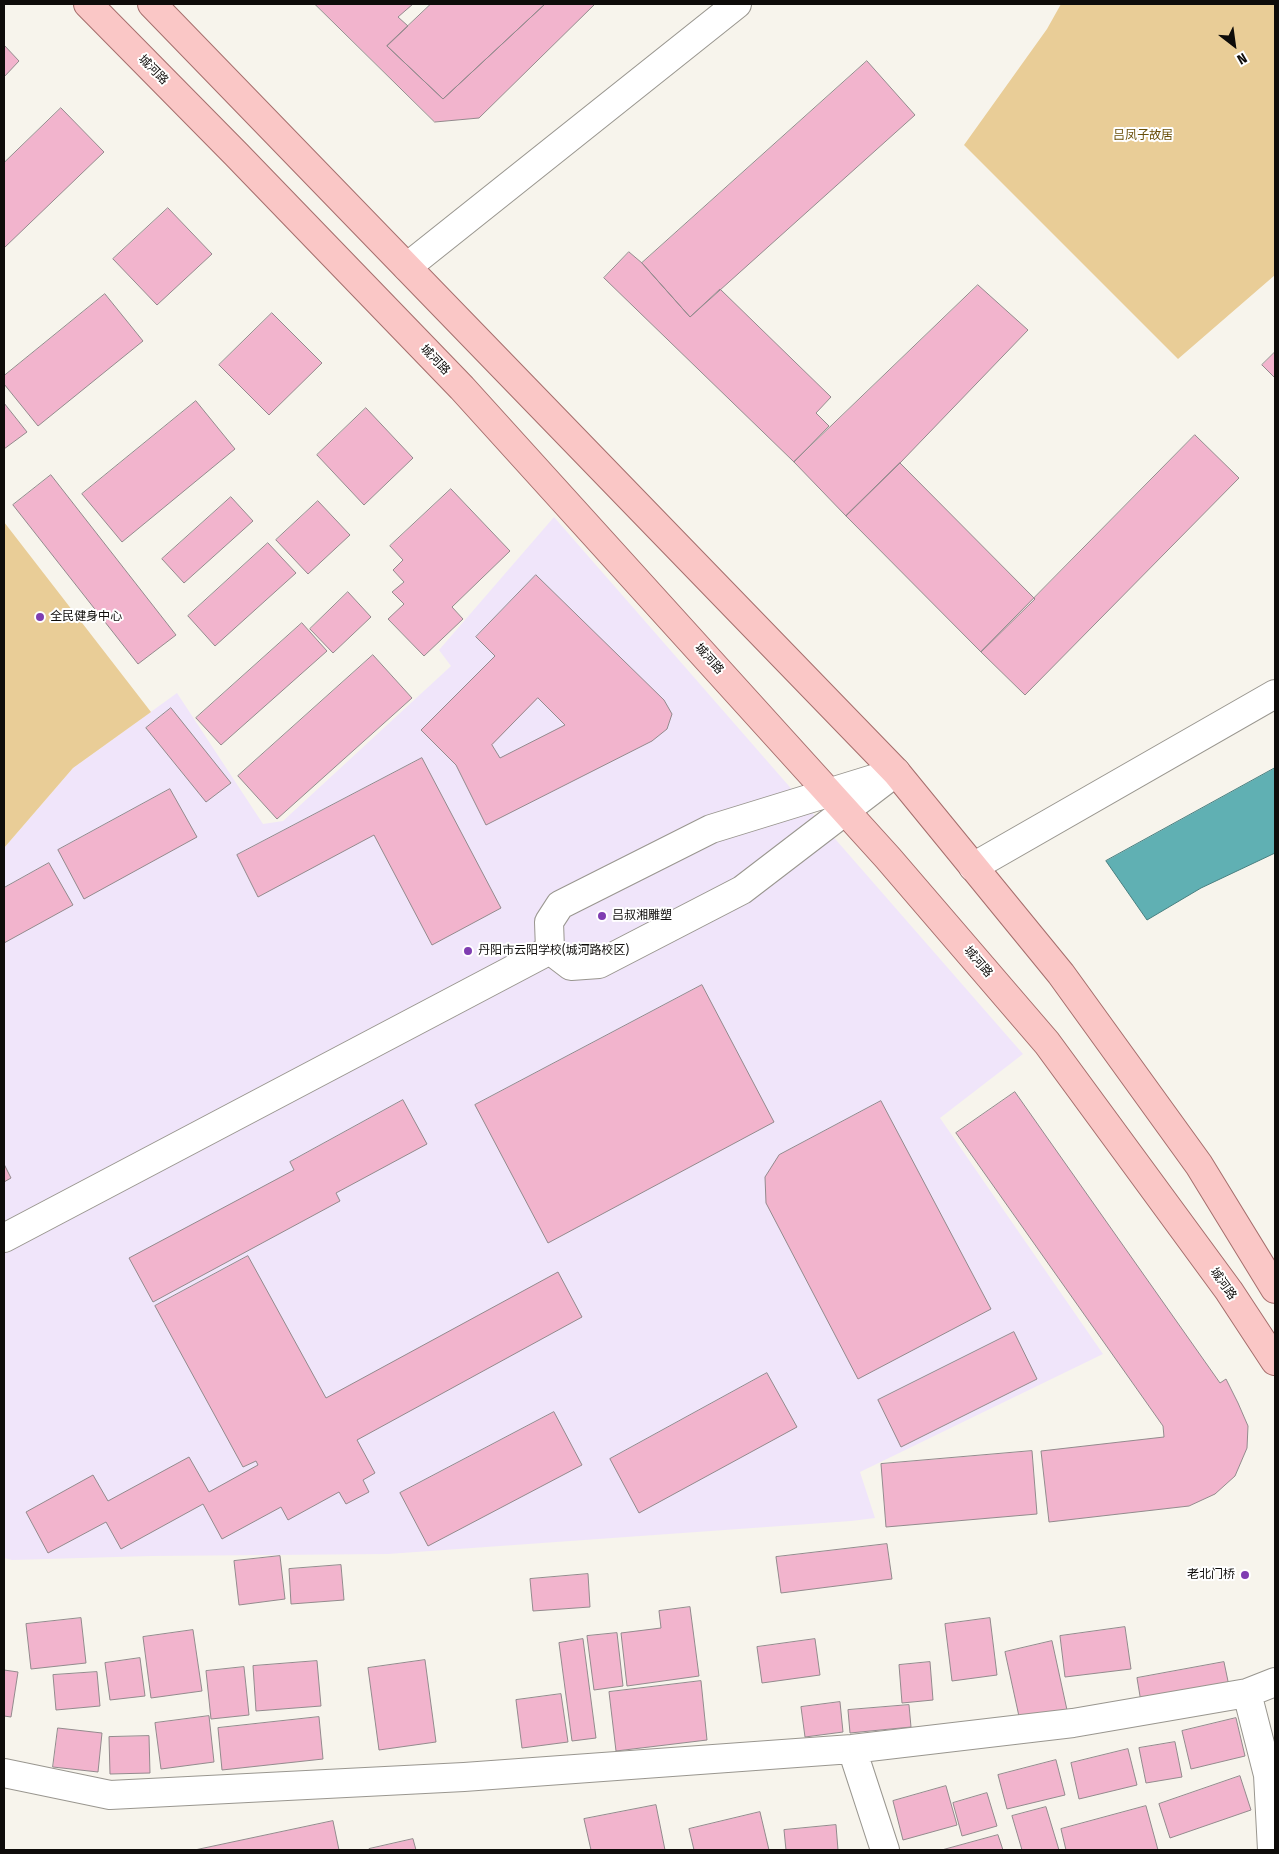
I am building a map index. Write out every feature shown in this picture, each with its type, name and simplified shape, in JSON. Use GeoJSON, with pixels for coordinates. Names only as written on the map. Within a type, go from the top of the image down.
{"type":"FeatureCollection","features":[{"type":"Feature","properties":{"kind":"main road","name":"城河路"},"geometry":{"type":"LineString","coordinates":[[88,4],[462,388],[837,802],[1048,1043],[1228,1291],[1275,1361]]}},
{"type":"Feature","properties":{"kind":"main road"},"geometry":{"type":"LineString","coordinates":[[152,4],[896,772],[1061,974],[1199,1165],[1275,1289]]}},
{"type":"Feature","properties":{"kind":"street"},"geometry":{"type":"LineString","coordinates":[[406,267],[737,4]]}},
{"type":"Feature","properties":{"kind":"street"},"geometry":{"type":"LineString","coordinates":[[973,867],[1275,694]]}},
{"type":"Feature","properties":{"kind":"street"},"geometry":{"type":"LineString","coordinates":[[550,950],[549,922],[560,905],[711,829],[837,802],[896,772]]}},
{"type":"Feature","properties":{"kind":"street"},"geometry":{"type":"LineString","coordinates":[[550,950],[571,966],[599,964],[742,890],[837,802]]}},
{"type":"Feature","properties":{"kind":"street"},"geometry":{"type":"LineString","coordinates":[[4,1238],[550,950]]}},
{"type":"Feature","properties":{"kind":"street"},"geometry":{"type":"LineString","coordinates":[[4,1773],[110,1795],[464,1778],[852,1749],[1073,1723],[1247,1693],[1275,1682]]}},
{"type":"Feature","properties":{"kind":"street"},"geometry":{"type":"LineString","coordinates":[[1247,1693],[1268,1775],[1272,1850]]}},
{"type":"Feature","properties":{"kind":"street"},"geometry":{"type":"LineString","coordinates":[[852,1749],[885,1850]]}},
{"type":"Feature","properties":{"kind":"shaded area","name":"丹阳市云阳学校(城河路校区)"},"geometry":{"type":"Polygon","coordinates":[[[554,517],[1023,1054],[940,1118],[1103,1354],[860,1472],[875,1518],[388,1554],[151,1556],[12,1560],[4,1558],[4,848],[73,768],[177,693],[263,824],[283,821],[451,666],[439,650],[554,517]]]}},
{"type":"Feature","properties":{"kind":"green space","name":"吕凤子故居"},"geometry":{"type":"Polygon","coordinates":[[[1061,4],[1275,4],[1275,275],[1178,359],[964,145],[1047,29],[1061,4]]]}},
{"type":"Feature","properties":{"kind":"green space","name":"全民健身中心"},"geometry":{"type":"Polygon","coordinates":[[[4,522],[151,712],[73,768],[4,848],[4,522]]]}},
{"type":"Feature","properties":{"kind":"water"},"geometry":{"type":"Polygon","coordinates":[[[1275,768],[1275,853],[1201,888],[1147,920],[1106,861],[1275,768]]]}},
{"type":"Feature","properties":{"kind":"building"},"geometry":{"type":"Polygon","coordinates":[[[315,4],[413,4],[398,17],[408,26],[387,46],[443,99],[545,4],[595,4],[479,118],[435,122],[315,4]]]}},
{"type":"Feature","properties":{"kind":"building"},"geometry":{"type":"Polygon","coordinates":[[[431,4],[545,4],[443,99],[387,46],[431,4]]]}},
{"type":"Feature","properties":{"kind":"building"},"geometry":{"type":"Polygon","coordinates":[[[4,45],[19,61],[4,77],[4,45]]]}},
{"type":"Feature","properties":{"kind":"building"},"geometry":{"type":"Polygon","coordinates":[[[867,61],[915,115],[690,317],[642,263],[867,61]]]}},
{"type":"Feature","properties":{"kind":"building"},"geometry":{"type":"Polygon","coordinates":[[[61,108],[104,152],[4,248],[4,163],[61,108]]]}},
{"type":"Feature","properties":{"kind":"building"},"geometry":{"type":"Polygon","coordinates":[[[168,208],[212,254],[157,305],[113,259],[168,208]]]}},
{"type":"Feature","properties":{"kind":"building"},"geometry":{"type":"Polygon","coordinates":[[[629,252],[642,263],[690,317],[720,289],[831,397],[816,413],[829,426],[794,462],[604,278],[629,252]]]}},
{"type":"Feature","properties":{"kind":"building"},"geometry":{"type":"Polygon","coordinates":[[[978,285],[1028,330],[900,463],[846,516],[794,462],[978,285]]]}},
{"type":"Feature","properties":{"kind":"building"},"geometry":{"type":"Polygon","coordinates":[[[105,294],[143,341],[38,426],[4,384],[4,376],[105,294]]]}},
{"type":"Feature","properties":{"kind":"building"},"geometry":{"type":"Polygon","coordinates":[[[272,313],[322,363],[269,415],[219,365],[272,313]]]}},
{"type":"Feature","properties":{"kind":"building"},"geometry":{"type":"Polygon","coordinates":[[[1275,352],[1275,378],[1262,365],[1275,352]]]}},
{"type":"Feature","properties":{"kind":"building"},"geometry":{"type":"Polygon","coordinates":[[[196,401],[235,449],[122,542],[82,494],[196,401]]]}},
{"type":"Feature","properties":{"kind":"building"},"geometry":{"type":"Polygon","coordinates":[[[4,403],[27,432],[4,449],[4,403]]]}},
{"type":"Feature","properties":{"kind":"building"},"geometry":{"type":"Polygon","coordinates":[[[366,408],[413,458],[364,505],[317,455],[366,408]]]}},
{"type":"Feature","properties":{"kind":"building"},"geometry":{"type":"Polygon","coordinates":[[[1195,435],[1239,478],[1025,695],[981,652],[1195,435]]]}},
{"type":"Feature","properties":{"kind":"building"},"geometry":{"type":"Polygon","coordinates":[[[900,463],[1035,599],[981,652],[846,516],[900,463]]]}},
{"type":"Feature","properties":{"kind":"building"},"geometry":{"type":"Polygon","coordinates":[[[51,475],[176,635],[138,664],[13,505],[51,475]]]}},
{"type":"Feature","properties":{"kind":"building"},"geometry":{"type":"Polygon","coordinates":[[[451,489],[510,551],[452,607],[463,619],[424,656],[388,619],[404,604],[392,592],[404,582],[393,570],[403,560],[390,546],[451,489]]]}},
{"type":"Feature","properties":{"kind":"building"},"geometry":{"type":"Polygon","coordinates":[[[231,497],[253,521],[184,583],[162,559],[231,497]]]}},
{"type":"Feature","properties":{"kind":"building"},"geometry":{"type":"Polygon","coordinates":[[[318,501],[350,535],[308,574],[276,540],[318,501]]]}},
{"type":"Feature","properties":{"kind":"building"},"geometry":{"type":"Polygon","coordinates":[[[268,543],[296,573],[215,646],[188,616],[268,543]]]}},
{"type":"Feature","properties":{"kind":"building"},"geometry":{"type":"Polygon","coordinates":[[[536,575],[664,700],[672,714],[667,729],[652,741],[486,825],[456,765],[421,730],[495,656],[476,637],[536,575]],[[538,698],[492,745],[500,758],[565,725],[538,698]]]}},
{"type":"Feature","properties":{"kind":"building"},"geometry":{"type":"Polygon","coordinates":[[[348,592],[371,617],[333,653],[310,629],[348,592]]]}},
{"type":"Feature","properties":{"kind":"building"},"geometry":{"type":"Polygon","coordinates":[[[302,623],[327,651],[221,745],[196,718],[302,623]]]}},
{"type":"Feature","properties":{"kind":"building"},"geometry":{"type":"Polygon","coordinates":[[[373,655],[412,698],[277,819],[238,776],[373,655]]]}},
{"type":"Feature","properties":{"kind":"building"},"geometry":{"type":"Polygon","coordinates":[[[171,708],[231,783],[206,802],[146,728],[171,708]]]}},
{"type":"Feature","properties":{"kind":"building"},"geometry":{"type":"Polygon","coordinates":[[[422,758],[501,908],[432,945],[374,835],[258,897],[237,855],[422,758]]]}},
{"type":"Feature","properties":{"kind":"building"},"geometry":{"type":"Polygon","coordinates":[[[170,789],[197,837],[84,899],[58,850],[170,789]]]}},
{"type":"Feature","properties":{"kind":"building"},"geometry":{"type":"Polygon","coordinates":[[[49,863],[73,905],[4,943],[4,888],[49,863]]]}},
{"type":"Feature","properties":{"kind":"building"},"geometry":{"type":"Polygon","coordinates":[[[702,985],[774,1122],[548,1243],[475,1105],[702,985]]]}},
{"type":"Feature","properties":{"kind":"building"},"geometry":{"type":"Polygon","coordinates":[[[1015,1092],[1220,1383],[1226,1379],[1248,1426],[1247,1448],[1235,1476],[1215,1494],[1189,1506],[1049,1522],[1041,1451],[1164,1437],[1163,1426],[956,1133],[1015,1092]]]}},
{"type":"Feature","properties":{"kind":"building"},"geometry":{"type":"Polygon","coordinates":[[[403,1100],[427,1144],[336,1193],[340,1201],[153,1302],[129,1258],[294,1170],[290,1162],[403,1100]]]}},
{"type":"Feature","properties":{"kind":"building"},"geometry":{"type":"Polygon","coordinates":[[[881,1101],[991,1309],[858,1379],[766,1203],[765,1177],[779,1155],[881,1101]]]}},
{"type":"Feature","properties":{"kind":"building"},"geometry":{"type":"Polygon","coordinates":[[[4,1164],[11,1178],[4,1182],[4,1164]]]}},
{"type":"Feature","properties":{"kind":"building"},"geometry":{"type":"Polygon","coordinates":[[[248,1256],[326,1398],[558,1272],[582,1317],[357,1440],[375,1473],[363,1480],[369,1492],[346,1504],[339,1492],[288,1520],[281,1507],[222,1539],[203,1504],[121,1549],[106,1522],[48,1553],[26,1512],[93,1475],[108,1501],[189,1457],[209,1492],[258,1465],[256,1461],[243,1467],[155,1306],[248,1256]]]}},
{"type":"Feature","properties":{"kind":"building"},"geometry":{"type":"Polygon","coordinates":[[[1014,1332],[1037,1379],[901,1447],[878,1400],[1014,1332]]]}},
{"type":"Feature","properties":{"kind":"building"},"geometry":{"type":"Polygon","coordinates":[[[767,1373],[797,1427],[639,1513],[610,1459],[767,1373]]]}},
{"type":"Feature","properties":{"kind":"building"},"geometry":{"type":"Polygon","coordinates":[[[554,1412],[582,1465],[428,1546],[400,1493],[554,1412]]]}},
{"type":"Feature","properties":{"kind":"building"},"geometry":{"type":"Polygon","coordinates":[[[1032,1451],[1037,1514],[886,1527],[881,1464],[1032,1451]]]}},
{"type":"Feature","properties":{"kind":"building"},"geometry":{"type":"Polygon","coordinates":[[[887,1544],[892,1579],[781,1593],[776,1557],[887,1544]]]}},
{"type":"Feature","properties":{"kind":"building"},"geometry":{"type":"Polygon","coordinates":[[[280,1556],[285,1599],[239,1605],[234,1561],[280,1556]]]}},
{"type":"Feature","properties":{"kind":"building"},"geometry":{"type":"Polygon","coordinates":[[[341,1565],[344,1600],[291,1604],[289,1569],[341,1565]]]}},
{"type":"Feature","properties":{"kind":"building"},"geometry":{"type":"Polygon","coordinates":[[[588,1574],[590,1607],[533,1611],[530,1579],[588,1574]]]}},
{"type":"Feature","properties":{"kind":"building"},"geometry":{"type":"Polygon","coordinates":[[[690,1607],[699,1676],[627,1686],[621,1633],[661,1628],[659,1611],[690,1607]]]}},
{"type":"Feature","properties":{"kind":"building"},"geometry":{"type":"Polygon","coordinates":[[[81,1618],[86,1663],[31,1669],[26,1624],[81,1618]]]}},
{"type":"Feature","properties":{"kind":"building"},"geometry":{"type":"Polygon","coordinates":[[[990,1618],[997,1675],[952,1681],[945,1624],[990,1618]]]}},
{"type":"Feature","properties":{"kind":"building"},"geometry":{"type":"Polygon","coordinates":[[[1125,1627],[1131,1669],[1065,1677],[1060,1636],[1125,1627]]]}},
{"type":"Feature","properties":{"kind":"building"},"geometry":{"type":"Polygon","coordinates":[[[193,1630],[202,1691],[151,1698],[143,1637],[193,1630]]]}},
{"type":"Feature","properties":{"kind":"building"},"geometry":{"type":"Polygon","coordinates":[[[617,1633],[623,1686],[594,1690],[587,1636],[617,1633]]]}},
{"type":"Feature","properties":{"kind":"building"},"geometry":{"type":"Polygon","coordinates":[[[583,1639],[596,1738],[572,1741],[559,1643],[583,1639]]]}},
{"type":"Feature","properties":{"kind":"building"},"geometry":{"type":"Polygon","coordinates":[[[815,1639],[820,1675],[762,1683],[757,1647],[815,1639]]]}},
{"type":"Feature","properties":{"kind":"building"},"geometry":{"type":"Polygon","coordinates":[[[1052,1641],[1067,1710],[1020,1721],[1005,1652],[1052,1641]]]}},
{"type":"Feature","properties":{"kind":"building"},"geometry":{"type":"Polygon","coordinates":[[[140,1658],[145,1696],[110,1700],[105,1663],[140,1658]]]}},
{"type":"Feature","properties":{"kind":"building"},"geometry":{"type":"Polygon","coordinates":[[[425,1660],[436,1742],[379,1750],[368,1668],[425,1660]]]}},
{"type":"Feature","properties":{"kind":"building"},"geometry":{"type":"Polygon","coordinates":[[[317,1661],[321,1706],[256,1711],[253,1666],[317,1661]]]}},
{"type":"Feature","properties":{"kind":"building"},"geometry":{"type":"Polygon","coordinates":[[[930,1662],[933,1700],[902,1703],[899,1665],[930,1662]]]}},
{"type":"Feature","properties":{"kind":"building"},"geometry":{"type":"Polygon","coordinates":[[[1224,1662],[1229,1686],[1141,1702],[1137,1678],[1224,1662]]]}},
{"type":"Feature","properties":{"kind":"building"},"geometry":{"type":"Polygon","coordinates":[[[244,1667],[249,1715],[211,1719],[206,1671],[244,1667]]]}},
{"type":"Feature","properties":{"kind":"building"},"geometry":{"type":"Polygon","coordinates":[[[4,1670],[18,1672],[11,1717],[4,1716],[4,1670]]]}},
{"type":"Feature","properties":{"kind":"building"},"geometry":{"type":"Polygon","coordinates":[[[97,1672],[100,1706],[56,1710],[53,1675],[97,1672]]]}},
{"type":"Feature","properties":{"kind":"building"},"geometry":{"type":"Polygon","coordinates":[[[701,1681],[707,1740],[616,1751],[609,1692],[701,1681]]]}},
{"type":"Feature","properties":{"kind":"building"},"geometry":{"type":"Polygon","coordinates":[[[561,1694],[568,1742],[522,1748],[516,1700],[561,1694]]]}},
{"type":"Feature","properties":{"kind":"building"},"geometry":{"type":"Polygon","coordinates":[[[840,1702],[843,1732],[805,1737],[801,1707],[840,1702]]]}},
{"type":"Feature","properties":{"kind":"building"},"geometry":{"type":"Polygon","coordinates":[[[909,1705],[911,1727],[850,1733],[848,1710],[909,1705]]]}},
{"type":"Feature","properties":{"kind":"building"},"geometry":{"type":"Polygon","coordinates":[[[209,1716],[214,1762],[161,1769],[155,1723],[209,1716]]]}},
{"type":"Feature","properties":{"kind":"building"},"geometry":{"type":"Polygon","coordinates":[[[319,1717],[323,1759],[222,1770],[218,1728],[319,1717]]]}},
{"type":"Feature","properties":{"kind":"building"},"geometry":{"type":"Polygon","coordinates":[[[1236,1718],[1245,1756],[1191,1769],[1182,1731],[1236,1718]]]}},
{"type":"Feature","properties":{"kind":"building"},"geometry":{"type":"Polygon","coordinates":[[[58,1728],[102,1733],[98,1772],[53,1767],[58,1728]]]}},
{"type":"Feature","properties":{"kind":"building"},"geometry":{"type":"Polygon","coordinates":[[[149,1736],[150,1773],[110,1774],[109,1737],[149,1736]]]}},
{"type":"Feature","properties":{"kind":"building"},"geometry":{"type":"Polygon","coordinates":[[[1175,1742],[1182,1777],[1146,1783],[1139,1748],[1175,1742]]]}},
{"type":"Feature","properties":{"kind":"building"},"geometry":{"type":"Polygon","coordinates":[[[1128,1749],[1137,1785],[1079,1799],[1071,1763],[1128,1749]]]}},
{"type":"Feature","properties":{"kind":"building"},"geometry":{"type":"Polygon","coordinates":[[[1056,1760],[1065,1795],[1007,1809],[998,1775],[1056,1760]]]}},
{"type":"Feature","properties":{"kind":"building"},"geometry":{"type":"Polygon","coordinates":[[[1240,1776],[1251,1810],[1170,1838],[1159,1804],[1240,1776]]]}},
{"type":"Feature","properties":{"kind":"building"},"geometry":{"type":"Polygon","coordinates":[[[946,1786],[957,1825],[903,1840],[893,1801],[946,1786]]]}},
{"type":"Feature","properties":{"kind":"building"},"geometry":{"type":"Polygon","coordinates":[[[987,1793],[997,1826],[962,1836],[953,1803],[987,1793]]]}},
{"type":"Feature","properties":{"kind":"building"},"geometry":{"type":"Polygon","coordinates":[[[656,1805],[665,1850],[591,1850],[584,1819],[656,1805]]]}},
{"type":"Feature","properties":{"kind":"building"},"geometry":{"type":"Polygon","coordinates":[[[1146,1806],[1158,1850],[1066,1850],[1061,1829],[1146,1806]]]}},
{"type":"Feature","properties":{"kind":"building"},"geometry":{"type":"Polygon","coordinates":[[[1046,1807],[1059,1850],[1022,1850],[1012,1816],[1046,1807]]]}},
{"type":"Feature","properties":{"kind":"building"},"geometry":{"type":"Polygon","coordinates":[[[760,1812],[769,1850],[694,1850],[689,1829],[760,1812]]]}},
{"type":"Feature","properties":{"kind":"building"},"geometry":{"type":"Polygon","coordinates":[[[333,1821],[339,1850],[195,1850],[333,1821]]]}},
{"type":"Feature","properties":{"kind":"building"},"geometry":{"type":"Polygon","coordinates":[[[836,1825],[838,1850],[786,1850],[784,1830],[836,1825]]]}},
{"type":"Feature","properties":{"kind":"building"},"geometry":{"type":"Polygon","coordinates":[[[998,1835],[1003,1850],[942,1850],[998,1835]]]}},
{"type":"Feature","properties":{"kind":"building"},"geometry":{"type":"Polygon","coordinates":[[[413,1839],[416,1850],[369,1850],[369,1849],[413,1839]]]}},
{"type":"Feature","properties":{"kind":"place","name":"全民健身中心"},"geometry":{"type":"Point","coordinates":[40,617]}},
{"type":"Feature","properties":{"kind":"place","name":"吕叔湘雕塑"},"geometry":{"type":"Point","coordinates":[602,916]}},
{"type":"Feature","properties":{"kind":"place","name":"丹阳市云阳学校(城河路校区)"},"geometry":{"type":"Point","coordinates":[468,951]}},
{"type":"Feature","properties":{"kind":"place","name":"老北门桥"},"geometry":{"type":"Point","coordinates":[1245,1575]}}]}
